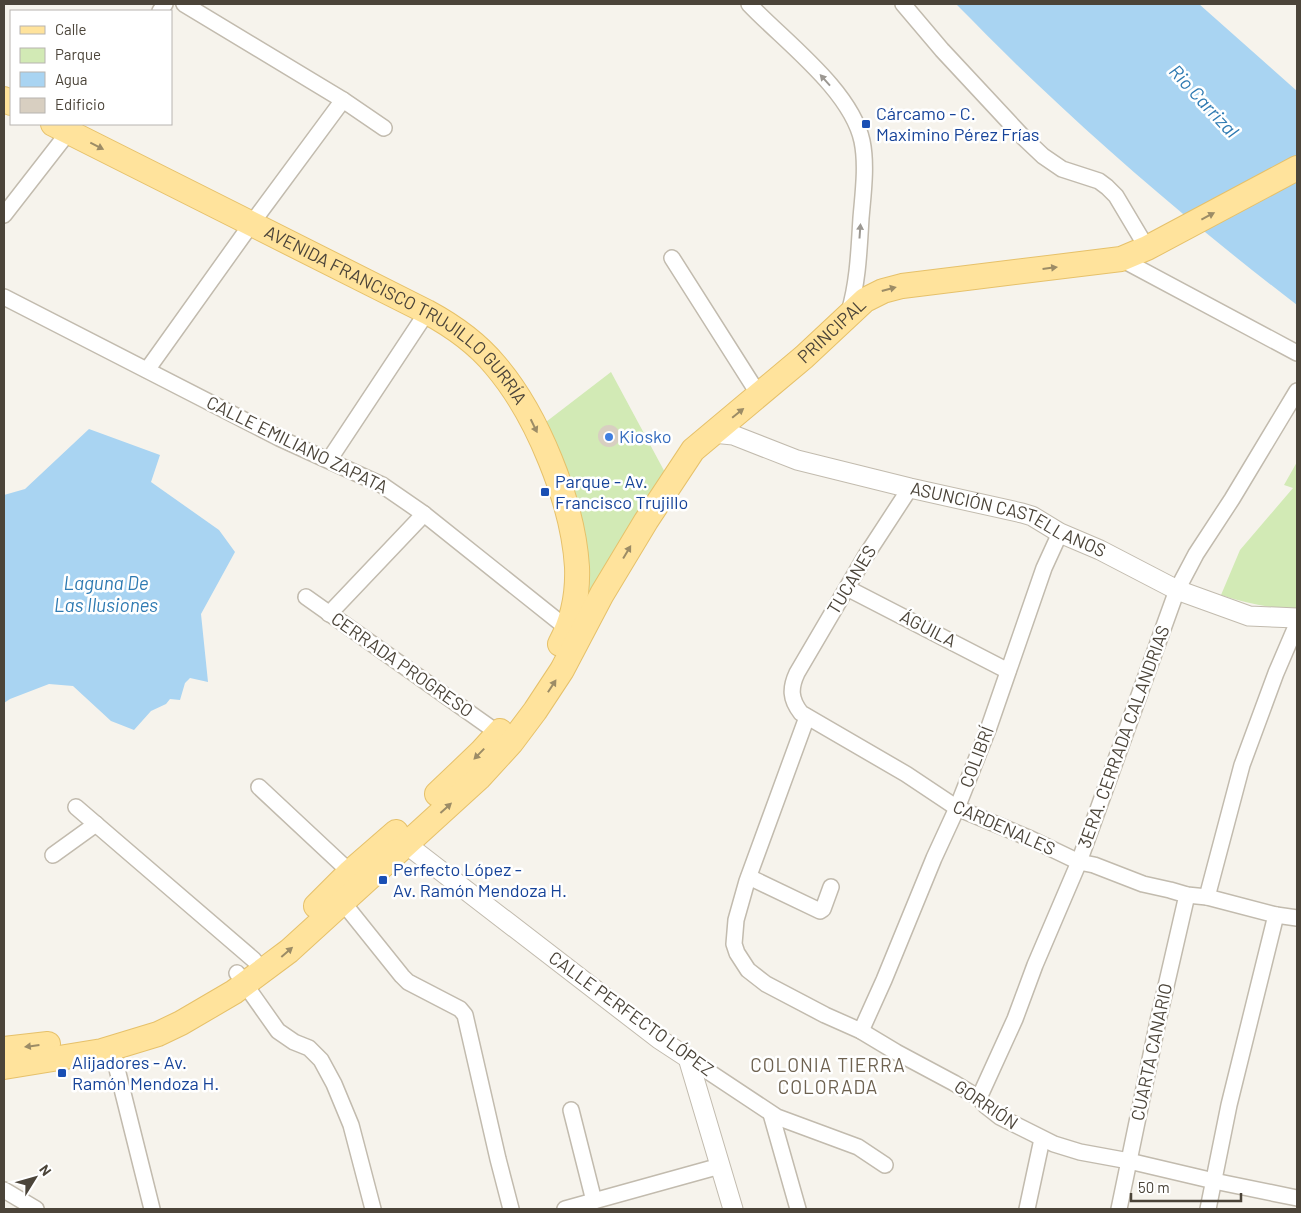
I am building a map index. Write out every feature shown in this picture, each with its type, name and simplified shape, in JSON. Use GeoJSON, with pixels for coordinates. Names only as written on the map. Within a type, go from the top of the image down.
{"type":"FeatureCollection","features":[{"type":"Feature","properties":{"kind":"main road","name":"AVENIDA FRANCISCO TRUJILLO GURRÍA"},"geometry":{"type":"LineString","coordinates":[[66,126],[455,328],[482,350],[503,375],[524,406],[546,452],[566,509],[573,541],[576,582],[572,616],[568,629],[554,655],[498,733],[400,838]]}},
{"type":"Feature","properties":{"kind":"main road","name":"PRINCIPAL"},"geometry":{"type":"LineString","coordinates":[[400,838],[479,778],[535,711],[562,670],[602,594],[693,450],[819,344],[849,314],[873,294],[891,288],[1121,259],[1156,243],[1297,168]]}},
{"type":"Feature","properties":{"kind":"main road"},"geometry":{"type":"LineString","coordinates":[[576,582],[580,591],[585,595],[593,597],[602,594]]}},
{"type":"Feature","properties":{"kind":"main road"},"geometry":{"type":"LineString","coordinates":[[337,896],[350,872],[400,838]]}},
{"type":"Feature","properties":{"kind":"main road"},"geometry":{"type":"LineString","coordinates":[[4,1066],[90,1054],[112,1049],[158,1034],[181,1023],[246,973],[308,914],[337,896],[400,838]]}},
{"type":"Feature","properties":{"kind":"main road"},"geometry":{"type":"LineString","coordinates":[[4,1049],[91,1038],[140,1024],[182,1006],[246,973]]}},
{"type":"Feature","properties":{"kind":"street"},"geometry":{"type":"LineString","coordinates":[[184,4],[343,100],[384,128]]}},
{"type":"Feature","properties":{"kind":"street"},"geometry":{"type":"LineString","coordinates":[[749,4],[822,77],[849,112],[858,128],[863,152],[862,205],[856,281],[849,314]]}},
{"type":"Feature","properties":{"kind":"street"},"geometry":{"type":"LineString","coordinates":[[903,4],[942,50],[1043,156],[1062,169],[1099,181],[1107,187],[1156,243]]}},
{"type":"Feature","properties":{"kind":"street"},"geometry":{"type":"LineString","coordinates":[[147,370],[343,100]]}},
{"type":"Feature","properties":{"kind":"street"},"geometry":{"type":"LineString","coordinates":[[4,215],[66,126]]}},
{"type":"Feature","properties":{"kind":"street"},"geometry":{"type":"LineString","coordinates":[[672,258],[760,395]]}},
{"type":"Feature","properties":{"kind":"street"},"geometry":{"type":"LineString","coordinates":[[1121,259],[1297,353]]}},
{"type":"Feature","properties":{"kind":"street","name":"CALLE EMILIANO ZAPATA"},"geometry":{"type":"LineString","coordinates":[[4,297],[279,438],[382,485],[424,514],[568,629]]}},
{"type":"Feature","properties":{"kind":"street"},"geometry":{"type":"LineString","coordinates":[[329,460],[427,312]]}},
{"type":"Feature","properties":{"kind":"street","name":"3ERA. CERRADA CALANDRIAS"},"geometry":{"type":"LineString","coordinates":[[979,1098],[1015,1019],[1034,964],[1079,862],[1177,590],[1196,554],[1232,499],[1297,391]]}},
{"type":"Feature","properties":{"kind":"street","name":"ASUNCIÓN CASTELLANOS"},"geometry":{"type":"LineString","coordinates":[[713,433],[733,435],[797,460],[1032,516],[1060,533],[1100,550],[1177,590],[1249,616],[1297,618]]}},
{"type":"Feature","properties":{"kind":"street","name":"TUCANES"},"geometry":{"type":"LineString","coordinates":[[797,673],[865,557],[910,488]]}},
{"type":"Feature","properties":{"kind":"street"},"geometry":{"type":"LineString","coordinates":[[329,614],[424,514]]}},
{"type":"Feature","properties":{"kind":"street","name":"COLIBRÍ"},"geometry":{"type":"LineString","coordinates":[[860,1031],[884,980],[934,858],[957,808],[989,727],[1044,568],[1060,533]]}},
{"type":"Feature","properties":{"kind":"street","name":"ÁGUILA"},"geometry":{"type":"LineString","coordinates":[[847,588],[1008,670]]}},
{"type":"Feature","properties":{"kind":"street","name":"CERRADA PROGRESO"},"geometry":{"type":"LineString","coordinates":[[306,597],[498,733]]}},
{"type":"Feature","properties":{"kind":"street"},"geometry":{"type":"LineString","coordinates":[[1207,897],[1242,765],[1276,673],[1297,624]]}},
{"type":"Feature","properties":{"kind":"street","name":"CARDENALES"},"geometry":{"type":"LineString","coordinates":[[797,673],[792,685],[792,699],[796,707],[807,717],[906,774],[957,808],[1031,839],[1079,862],[1094,865],[1144,884],[1187,895],[1207,897],[1276,915],[1297,918]]}},
{"type":"Feature","properties":{"kind":"street","name":"GORRIÓN"},"geometry":{"type":"LineString","coordinates":[[807,717],[749,877],[736,920],[734,944],[736,953],[748,970],[766,984],[824,1015],[860,1031],[979,1098],[1000,1117],[1066,1149],[1129,1161],[1214,1182],[1297,1198]]}},
{"type":"Feature","properties":{"kind":"street"},"geometry":{"type":"LineString","coordinates":[[259,787],[350,872]]}},
{"type":"Feature","properties":{"kind":"street"},"geometry":{"type":"LineString","coordinates":[[76,807],[96,824],[246,973],[278,1031],[294,1042],[309,1048],[321,1060],[334,1084],[351,1126],[373,1209]]}},
{"type":"Feature","properties":{"kind":"street"},"geometry":{"type":"LineString","coordinates":[[53,855],[96,824]]}},
{"type":"Feature","properties":{"kind":"street","name":"CALLE PERFECTO LÓPEZ"},"geometry":{"type":"LineString","coordinates":[[400,838],[659,1039],[771,1114],[795,1125],[858,1147],[885,1165]]}},
{"type":"Feature","properties":{"kind":"street"},"geometry":{"type":"LineString","coordinates":[[749,877],[820,911],[824,909],[831,887]]}},
{"type":"Feature","properties":{"kind":"street","name":"CUARTA CANARIO"},"geometry":{"type":"LineString","coordinates":[[1119,1209],[1158,1021],[1187,895]]}},
{"type":"Feature","properties":{"kind":"street"},"geometry":{"type":"LineString","coordinates":[[337,896],[402,976],[415,986],[460,1009],[465,1015],[496,1150],[512,1209]]}},
{"type":"Feature","properties":{"kind":"street"},"geometry":{"type":"LineString","coordinates":[[1208,1209],[1229,1105],[1276,915]]}},
{"type":"Feature","properties":{"kind":"street"},"geometry":{"type":"LineString","coordinates":[[112,1049],[152,1209]]}},
{"type":"Feature","properties":{"kind":"street"},"geometry":{"type":"LineString","coordinates":[[688,1058],[733,1209]]}},
{"type":"Feature","properties":{"kind":"street"},"geometry":{"type":"LineString","coordinates":[[571,1110],[594,1201]]}},
{"type":"Feature","properties":{"kind":"street"},"geometry":{"type":"LineString","coordinates":[[771,1114],[798,1209]]}},
{"type":"Feature","properties":{"kind":"street"},"geometry":{"type":"LineString","coordinates":[[1027,1209],[1042,1139]]}},
{"type":"Feature","properties":{"kind":"street"},"geometry":{"type":"LineString","coordinates":[[565,1209],[720,1166]]}},
{"type":"Feature","properties":{"kind":"street"},"geometry":{"type":"LineString","coordinates":[[4,1190],[36,1209]]}},
{"type":"Feature","properties":{"kind":"green space"},"geometry":{"type":"Polygon","coordinates":[[[611,372],[668,478],[620,543],[599,577],[581,613],[542,425],[611,372]]]}},
{"type":"Feature","properties":{"kind":"green space"},"geometry":{"type":"Polygon","coordinates":[[[1297,462],[1297,611],[1249,603],[1221,595],[1240,550],[1293,488],[1284,485],[1297,462]]]}},
{"type":"Feature","properties":{"kind":"water","name":"Rio Carrizal"},"geometry":{"type":"Polygon","coordinates":[[[956,4],[1199,4],[1297,91],[1297,305],[1132,170],[1068,113],[956,4]]]}},
{"type":"Feature","properties":{"kind":"water","name":"Laguna De Las Ilusiones"},"geometry":{"type":"Polygon","coordinates":[[[89,429],[160,455],[151,482],[219,530],[235,552],[201,614],[208,682],[190,678],[185,683],[180,700],[170,699],[166,704],[151,711],[134,730],[111,721],[73,686],[49,684],[4,703],[4,495],[25,489],[89,429]]]}},
{"type":"Feature","properties":{"kind":"building","name":"Kiosko"},"geometry":{"type":"Polygon","coordinates":[[[609,425],[617,428],[620,436],[617,444],[609,447],[601,444],[598,436],[601,428],[609,425]]]}},
{"type":"Feature","properties":{"kind":"place","name":"Cárcamo - C. Maximino Pérez Frías"},"geometry":{"type":"Point","coordinates":[866,124]}},
{"type":"Feature","properties":{"kind":"place","name":"Kiosko"},"geometry":{"type":"Point","coordinates":[609,437]}},
{"type":"Feature","properties":{"kind":"place","name":"Parque - Av. Francisco Trujillo"},"geometry":{"type":"Point","coordinates":[545,492]}},
{"type":"Feature","properties":{"kind":"place","name":"Perfecto López - Av. Ramón Mendoza H."},"geometry":{"type":"Point","coordinates":[383,880]}},
{"type":"Feature","properties":{"kind":"place","name":"Alijadores - Av. Ramón Mendoza H."},"geometry":{"type":"Point","coordinates":[62,1073]}},
{"type":"Feature","properties":{"kind":"district","name":"COLONIA TIERRA COLORADA"},"geometry":{"type":"Point","coordinates":[828,1076]}}]}
